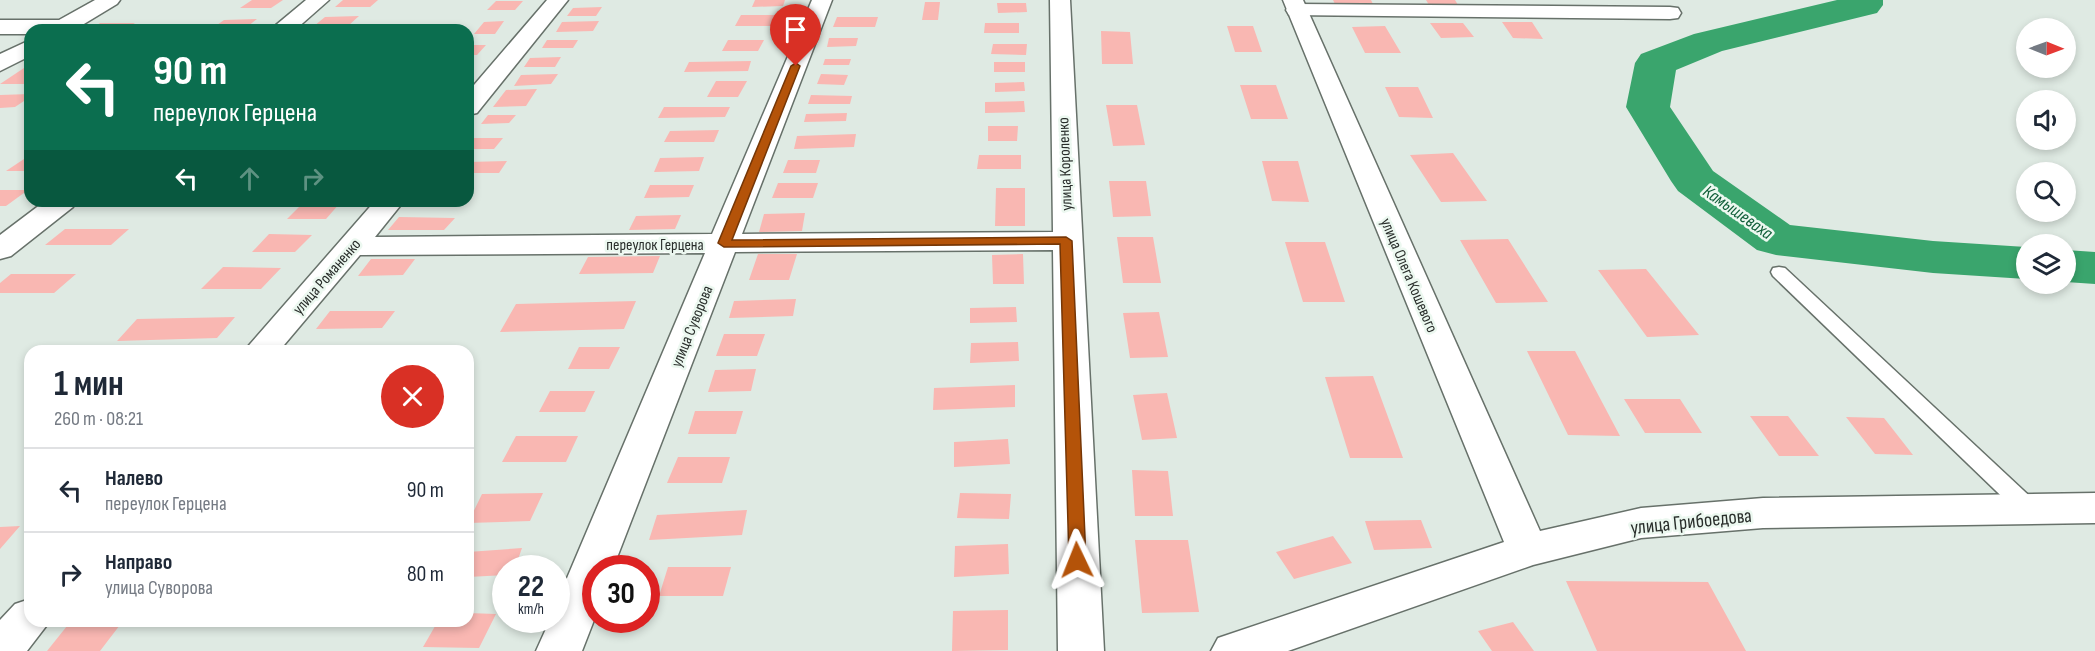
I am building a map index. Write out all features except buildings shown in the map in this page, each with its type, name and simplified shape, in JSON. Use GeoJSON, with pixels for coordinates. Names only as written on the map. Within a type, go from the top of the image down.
{"type":"FeatureCollection","features":[{"type":"Feature","properties":{"kind":"street"},"geometry":{"type":"LineString","coordinates":[[68,24],[110,0]]}},
{"type":"Feature","properties":{"kind":"street"},"geometry":{"type":"LineString","coordinates":[[289,24],[319,0]]}},
{"type":"Feature","properties":{"kind":"street"},"geometry":{"type":"LineString","coordinates":[[474,101],[558,0]]}},
{"type":"Feature","properties":{"kind":"street","name":"улица Суворова"},"geometry":{"type":"LineString","coordinates":[[559,651],[822,0]]}},
{"type":"Feature","properties":{"kind":"street","name":"улица Короленко"},"geometry":{"type":"LineString","coordinates":[[1059,0],[1081,651]]}},
{"type":"Feature","properties":{"kind":"street"},"geometry":{"type":"LineString","coordinates":[[1295,5],[1663,6]]}},
{"type":"Feature","properties":{"kind":"street","name":"улица Олега Кошевого"},"geometry":{"type":"LineString","coordinates":[[1295,5],[1528,550]]}},
{"type":"Feature","properties":{"kind":"street"},"geometry":{"type":"LineString","coordinates":[[0,27],[24,27]]}},
{"type":"Feature","properties":{"kind":"street"},"geometry":{"type":"LineString","coordinates":[[0,64],[24,50]]}},
{"type":"Feature","properties":{"kind":"street"},"geometry":{"type":"LineString","coordinates":[[0,250],[55,207]]}},
{"type":"Feature","properties":{"kind":"street","name":"улица Романенко"},"geometry":{"type":"LineString","coordinates":[[266,345],[385,207]]}},
{"type":"Feature","properties":{"kind":"street","name":"переулок Герцена"},"geometry":{"type":"LineString","coordinates":[[353,246],[1066,241]]}},
{"type":"Feature","properties":{"kind":"street","name":"улица Грибоедова"},"geometry":{"type":"LineString","coordinates":[[1234,651],[1528,550],[1641,523],[1763,513],[2095,508]]}},
{"type":"Feature","properties":{"kind":"street"},"geometry":{"type":"LineString","coordinates":[[0,651],[24,624]]}},
{"type":"Feature","properties":{"kind":"lane"},"geometry":{"type":"LineString","coordinates":[[1779,272],[2029,509]]}},
{"type":"Feature","properties":{"kind":"waterway","name":"Камышеваха"},"geometry":{"type":"LineString","coordinates":[[1864,0],[1864,5],[1708,42],[1656,63],[1648,107],[1695,181],[1776,239],[1933,257],[2016,262]]}},
{"type":"Feature","properties":{"kind":"waterway","name":"Камышеваха"},"geometry":{"type":"LineString","coordinates":[[2076,267],[2095,268]]}},
{"type":"Feature","properties":{"kind":"route"},"geometry":{"type":"LineString","coordinates":[[796,66],[724,243],[1066,241],[1077,560]]}}]}
